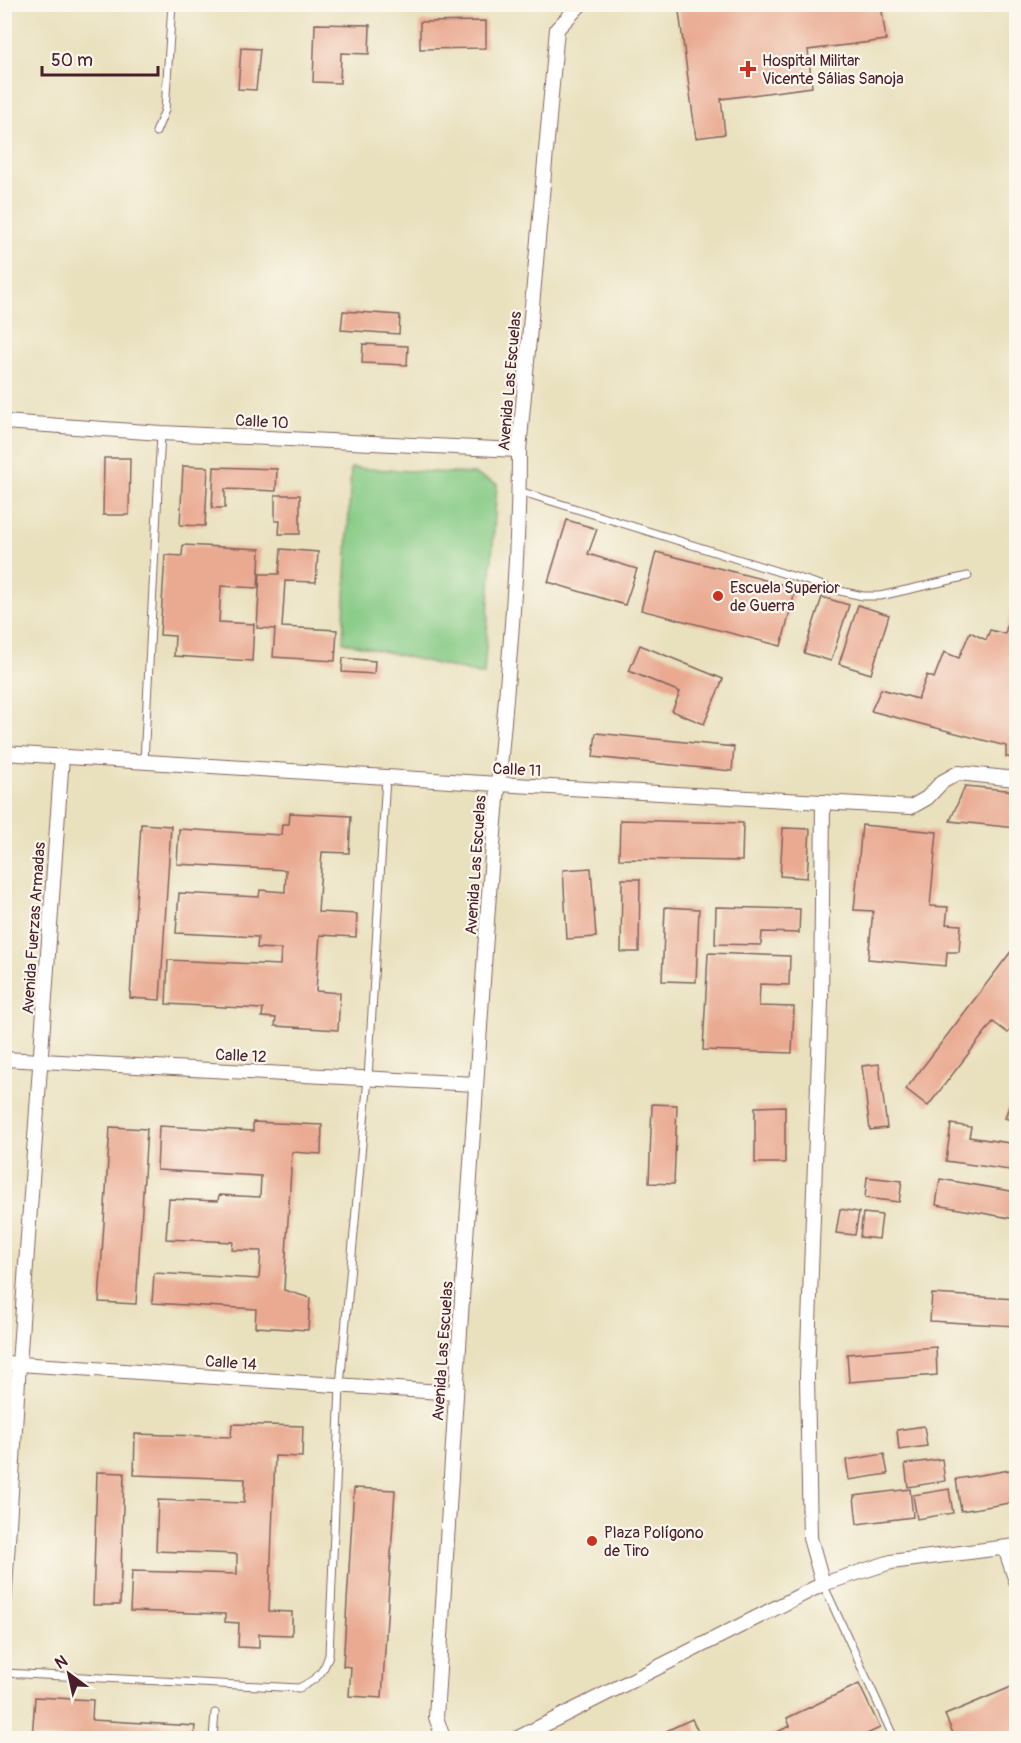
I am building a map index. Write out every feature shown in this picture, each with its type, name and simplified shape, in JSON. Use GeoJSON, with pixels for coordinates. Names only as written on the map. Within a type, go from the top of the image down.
{"type":"FeatureCollection","features":[{"type":"Feature","properties":{"kind":"street","name":"Avenida Las Escuelas"},"geometry":{"type":"LineString","coordinates":[[443,1738],[436,1717],[475,1084],[511,635],[519,450],[556,29],[581,4]]}},
{"type":"Feature","properties":{"kind":"street","name":"Calle 10"},"geometry":{"type":"LineString","coordinates":[[4,422],[161,433],[519,450]]}},
{"type":"Feature","properties":{"kind":"street","name":"Calle 11"},"geometry":{"type":"LineString","coordinates":[[4,753],[911,807],[927,798],[942,782],[958,773],[1017,779]]}},
{"type":"Feature","properties":{"kind":"street","name":"Avenida Fuerzas Armadas"},"geometry":{"type":"LineString","coordinates":[[4,1605],[62,756]]}},
{"type":"Feature","properties":{"kind":"street"},"geometry":{"type":"LineString","coordinates":[[823,802],[821,1003],[807,1377],[810,1538],[824,1584]]}},
{"type":"Feature","properties":{"kind":"street","name":"Calle 12"},"geometry":{"type":"LineString","coordinates":[[4,1059],[475,1084]]}},
{"type":"Feature","properties":{"kind":"street","name":"Calle 14"},"geometry":{"type":"LineString","coordinates":[[4,1363],[456,1394]]}},
{"type":"Feature","properties":{"kind":"street"},"geometry":{"type":"LineString","coordinates":[[518,1738],[824,1584],[891,1562],[1011,1547],[1017,1581]]}},
{"type":"Feature","properties":{"kind":"lane"},"geometry":{"type":"LineString","coordinates":[[156,132],[165,110],[172,4]]}},
{"type":"Feature","properties":{"kind":"lane"},"geometry":{"type":"LineString","coordinates":[[144,761],[161,433]]}},
{"type":"Feature","properties":{"kind":"lane"},"geometry":{"type":"LineString","coordinates":[[519,491],[840,591],[863,596],[880,596],[968,576]]}},
{"type":"Feature","properties":{"kind":"lane"},"geometry":{"type":"LineString","coordinates":[[4,1673],[299,1688],[314,1681],[324,1670],[329,1655],[340,1386],[368,1078],[386,777]]}},
{"type":"Feature","properties":{"kind":"lane"},"geometry":{"type":"LineString","coordinates":[[824,1584],[894,1738]]}},
{"type":"Feature","properties":{"kind":"lane"},"geometry":{"type":"LineString","coordinates":[[213,1738],[215,1713]]}},
{"type":"Feature","properties":{"kind":"green space"},"geometry":{"type":"Polygon","coordinates":[[[351,468],[474,474],[497,484],[484,675],[343,642],[351,468]]]}},
{"type":"Feature","properties":{"kind":"building","name":"Hospital Militar Vicente Sálias Sanoja"},"geometry":{"type":"Polygon","coordinates":[[[678,4],[881,4],[886,40],[808,50],[812,87],[721,99],[725,134],[696,138],[678,4]]]}},
{"type":"Feature","properties":{"kind":"building"},"geometry":{"type":"Polygon","coordinates":[[[486,21],[486,48],[420,49],[420,22],[486,21]]]}},
{"type":"Feature","properties":{"kind":"building"},"geometry":{"type":"Polygon","coordinates":[[[315,24],[370,25],[369,54],[341,53],[340,83],[313,82],[315,24]]]}},
{"type":"Feature","properties":{"kind":"building"},"geometry":{"type":"Polygon","coordinates":[[[241,48],[260,49],[256,90],[238,89],[241,48]]]}},
{"type":"Feature","properties":{"kind":"building"},"geometry":{"type":"Polygon","coordinates":[[[343,311],[400,315],[399,334],[341,330],[343,311]]]}},
{"type":"Feature","properties":{"kind":"building"},"geometry":{"type":"Polygon","coordinates":[[[363,344],[408,346],[407,365],[362,363],[363,344]]]}},
{"type":"Feature","properties":{"kind":"building"},"geometry":{"type":"Polygon","coordinates":[[[104,458],[130,458],[129,515],[103,515],[104,458]]]}},
{"type":"Feature","properties":{"kind":"building"},"geometry":{"type":"Polygon","coordinates":[[[183,466],[208,467],[205,526],[180,525],[183,466]]]}},
{"type":"Feature","properties":{"kind":"building"},"geometry":{"type":"Polygon","coordinates":[[[214,467],[277,469],[276,491],[225,489],[225,508],[212,508],[214,467]]]}},
{"type":"Feature","properties":{"kind":"building"},"geometry":{"type":"Polygon","coordinates":[[[275,495],[300,495],[300,534],[279,534],[280,521],[275,521],[275,495]]]}},
{"type":"Feature","properties":{"kind":"building"},"geometry":{"type":"Polygon","coordinates":[[[567,520],[597,529],[588,554],[637,569],[625,605],[548,582],[567,520]]]}},
{"type":"Feature","properties":{"kind":"building"},"geometry":{"type":"Polygon","coordinates":[[[4,535],[9,535],[9,562],[4,562],[4,535]]]}},
{"type":"Feature","properties":{"kind":"building"},"geometry":{"type":"Polygon","coordinates":[[[183,545],[260,549],[258,588],[221,586],[219,622],[254,624],[252,661],[174,656],[175,636],[160,635],[165,555],[182,556],[183,545]]]}},
{"type":"Feature","properties":{"kind":"building"},"geometry":{"type":"Polygon","coordinates":[[[281,549],[318,552],[316,582],[285,581],[282,627],[337,630],[335,661],[273,657],[275,629],[257,628],[260,574],[279,574],[281,549]]]}},
{"type":"Feature","properties":{"kind":"building"},"geometry":{"type":"Polygon","coordinates":[[[656,552],[796,588],[781,646],[641,610],[656,552]]]}},
{"type":"Feature","properties":{"kind":"building"},"geometry":{"type":"Polygon","coordinates":[[[822,597],[849,605],[831,661],[804,653],[822,597]]]}},
{"type":"Feature","properties":{"kind":"building"},"geometry":{"type":"Polygon","coordinates":[[[858,605],[889,615],[871,674],[839,664],[858,605]]]}},
{"type":"Feature","properties":{"kind":"building"},"geometry":{"type":"Polygon","coordinates":[[[1012,607],[1016,608],[1016,758],[1006,757],[1006,746],[871,711],[881,689],[918,699],[927,675],[934,678],[944,652],[959,658],[970,632],[986,640],[990,630],[1005,634],[1012,607]]]}},
{"type":"Feature","properties":{"kind":"building"},"geometry":{"type":"Polygon","coordinates":[[[640,645],[723,679],[704,724],[672,711],[680,692],[629,671],[640,645]]]}},
{"type":"Feature","properties":{"kind":"building"},"geometry":{"type":"Polygon","coordinates":[[[343,658],[375,661],[374,674],[342,672],[343,658]]]}},
{"type":"Feature","properties":{"kind":"building"},"geometry":{"type":"Polygon","coordinates":[[[596,733],[734,747],[732,771],[593,757],[596,733]]]}},
{"type":"Feature","properties":{"kind":"building"},"geometry":{"type":"Polygon","coordinates":[[[965,786],[1016,791],[1016,828],[950,821],[965,786]]]}},
{"type":"Feature","properties":{"kind":"building"},"geometry":{"type":"Polygon","coordinates":[[[290,813],[351,816],[349,853],[322,852],[318,912],[357,914],[356,937],[320,935],[316,991],[340,993],[338,1030],[275,1026],[276,1018],[262,1017],[263,1009],[166,1004],[168,960],[280,965],[281,949],[257,948],[258,937],[176,933],[179,893],[259,897],[260,890],[285,892],[286,870],[177,864],[179,829],[281,835],[282,824],[289,824],[290,813]]]}},
{"type":"Feature","properties":{"kind":"building"},"geometry":{"type":"Polygon","coordinates":[[[620,820],[743,823],[742,861],[619,859],[620,820]]]}},
{"type":"Feature","properties":{"kind":"building"},"geometry":{"type":"Polygon","coordinates":[[[141,824],[171,826],[160,1000],[130,998],[141,824]]]}},
{"type":"Feature","properties":{"kind":"building"},"geometry":{"type":"Polygon","coordinates":[[[862,825],[937,832],[930,906],[948,907],[946,924],[961,925],[959,952],[947,952],[946,966],[868,959],[873,911],[854,910],[862,825]]]}},
{"type":"Feature","properties":{"kind":"building"},"geometry":{"type":"Polygon","coordinates":[[[783,828],[810,829],[807,878],[780,876],[783,828]]]}},
{"type":"Feature","properties":{"kind":"building"},"geometry":{"type":"Polygon","coordinates":[[[591,868],[596,937],[567,939],[563,870],[591,868]]]}},
{"type":"Feature","properties":{"kind":"building"},"geometry":{"type":"Polygon","coordinates":[[[622,879],[640,879],[639,952],[621,952],[622,879]]]}},
{"type":"Feature","properties":{"kind":"building"},"geometry":{"type":"Polygon","coordinates":[[[665,907],[699,909],[696,982],[662,981],[665,907]]]}},
{"type":"Feature","properties":{"kind":"building"},"geometry":{"type":"Polygon","coordinates":[[[716,907],[800,909],[799,933],[762,932],[761,945],[715,944],[716,907]]]}},
{"type":"Feature","properties":{"kind":"building"},"geometry":{"type":"Polygon","coordinates":[[[1016,945],[1016,1022],[1008,1033],[993,1022],[928,1106],[906,1089],[1016,945]]]}},
{"type":"Feature","properties":{"kind":"building"},"geometry":{"type":"Polygon","coordinates":[[[708,953],[790,956],[789,985],[760,984],[759,1006],[794,1007],[792,1053],[703,1050],[708,953]]]}},
{"type":"Feature","properties":{"kind":"building"},"geometry":{"type":"Polygon","coordinates":[[[879,1064],[887,1128],[870,1130],[862,1066],[879,1064]]]}},
{"type":"Feature","properties":{"kind":"building"},"geometry":{"type":"Polygon","coordinates":[[[1016,1086],[1016,1122],[1005,1118],[1016,1086]]]}},
{"type":"Feature","properties":{"kind":"building"},"geometry":{"type":"Polygon","coordinates":[[[652,1104],[677,1105],[674,1184],[649,1183],[652,1104]]]}},
{"type":"Feature","properties":{"kind":"building"},"geometry":{"type":"Polygon","coordinates":[[[785,1106],[785,1163],[755,1163],[755,1107],[785,1106]]]}},
{"type":"Feature","properties":{"kind":"building"},"geometry":{"type":"Polygon","coordinates":[[[253,1122],[322,1125],[321,1154],[292,1152],[284,1290],[310,1298],[308,1330],[255,1327],[256,1309],[152,1303],[154,1273],[259,1279],[261,1251],[232,1250],[233,1242],[166,1239],[169,1199],[218,1201],[219,1195],[260,1197],[261,1176],[157,1170],[159,1126],[253,1131],[253,1122]]]}},
{"type":"Feature","properties":{"kind":"building"},"geometry":{"type":"Polygon","coordinates":[[[951,1124],[971,1127],[969,1137],[1016,1144],[1016,1171],[946,1161],[951,1124]]]}},
{"type":"Feature","properties":{"kind":"building"},"geometry":{"type":"Polygon","coordinates":[[[110,1127],[147,1129],[136,1304],[99,1302],[110,1127]]]}},
{"type":"Feature","properties":{"kind":"building"},"geometry":{"type":"Polygon","coordinates":[[[867,1177],[902,1181],[899,1202],[865,1198],[867,1177]]]}},
{"type":"Feature","properties":{"kind":"building"},"geometry":{"type":"Polygon","coordinates":[[[940,1179],[1016,1192],[1016,1219],[936,1205],[940,1179]]]}},
{"type":"Feature","properties":{"kind":"building"},"geometry":{"type":"Polygon","coordinates":[[[840,1209],[859,1212],[855,1235],[836,1233],[840,1209]]]}},
{"type":"Feature","properties":{"kind":"building"},"geometry":{"type":"Polygon","coordinates":[[[863,1213],[882,1215],[879,1239],[860,1237],[863,1213]]]}},
{"type":"Feature","properties":{"kind":"building"},"geometry":{"type":"Polygon","coordinates":[[[932,1294],[1016,1299],[1016,1326],[930,1321],[932,1294]]]}},
{"type":"Feature","properties":{"kind":"building"},"geometry":{"type":"Polygon","coordinates":[[[936,1347],[937,1375],[849,1382],[847,1354],[936,1347]]]}},
{"type":"Feature","properties":{"kind":"building"},"geometry":{"type":"Polygon","coordinates":[[[232,1424],[303,1426],[302,1457],[275,1456],[269,1611],[292,1612],[292,1635],[259,1634],[259,1648],[238,1647],[239,1623],[225,1622],[225,1614],[130,1611],[132,1571],[237,1574],[237,1554],[156,1551],[158,1500],[244,1503],[245,1479],[134,1475],[135,1434],[231,1437],[232,1424]]]}},
{"type":"Feature","properties":{"kind":"building"},"geometry":{"type":"Polygon","coordinates":[[[924,1426],[927,1446],[899,1450],[897,1430],[924,1426]]]}},
{"type":"Feature","properties":{"kind":"building"},"geometry":{"type":"Polygon","coordinates":[[[884,1454],[888,1474],[849,1480],[846,1460],[884,1454]]]}},
{"type":"Feature","properties":{"kind":"building"},"geometry":{"type":"Polygon","coordinates":[[[942,1459],[945,1481],[908,1487],[905,1464],[942,1459]]]}},
{"type":"Feature","properties":{"kind":"building"},"geometry":{"type":"Polygon","coordinates":[[[1016,1469],[1016,1502],[961,1511],[956,1479],[1016,1469]]]}},
{"type":"Feature","properties":{"kind":"building"},"geometry":{"type":"Polygon","coordinates":[[[97,1472],[124,1473],[120,1605],[93,1605],[97,1472]]]}},
{"type":"Feature","properties":{"kind":"building"},"geometry":{"type":"Polygon","coordinates":[[[354,1488],[395,1490],[382,1698],[349,1696],[351,1667],[343,1666],[354,1488]]]}},
{"type":"Feature","properties":{"kind":"building"},"geometry":{"type":"Polygon","coordinates":[[[910,1489],[913,1517],[857,1524],[854,1496],[910,1489]]]}},
{"type":"Feature","properties":{"kind":"building"},"geometry":{"type":"Polygon","coordinates":[[[949,1489],[953,1513],[917,1519],[913,1495],[949,1489]]]}},
{"type":"Feature","properties":{"kind":"building"},"geometry":{"type":"Polygon","coordinates":[[[859,1684],[880,1728],[858,1738],[764,1738],[790,1726],[787,1718],[859,1684]]]}},
{"type":"Feature","properties":{"kind":"building"},"geometry":{"type":"Polygon","coordinates":[[[1016,1685],[1016,1738],[955,1738],[945,1715],[1016,1685]]]}},
{"type":"Feature","properties":{"kind":"building"},"geometry":{"type":"Polygon","coordinates":[[[35,1697],[93,1700],[92,1720],[195,1726],[194,1738],[32,1738],[35,1697]]]}},
{"type":"Feature","properties":{"kind":"building"},"geometry":{"type":"Polygon","coordinates":[[[692,1719],[701,1738],[651,1738],[692,1719]]]}},
{"type":"Feature","properties":{"kind":"place","name":"Hospital Militar Vicente Sálias Sanoja"},"geometry":{"type":"Point","coordinates":[748,69]}},
{"type":"Feature","properties":{"kind":"place","name":"Escuela Superior de Guerra"},"geometry":{"type":"Point","coordinates":[718,596]}},
{"type":"Feature","properties":{"kind":"place","name":"Plaza Polígono de Tiro"},"geometry":{"type":"Point","coordinates":[592,1541]}}]}
